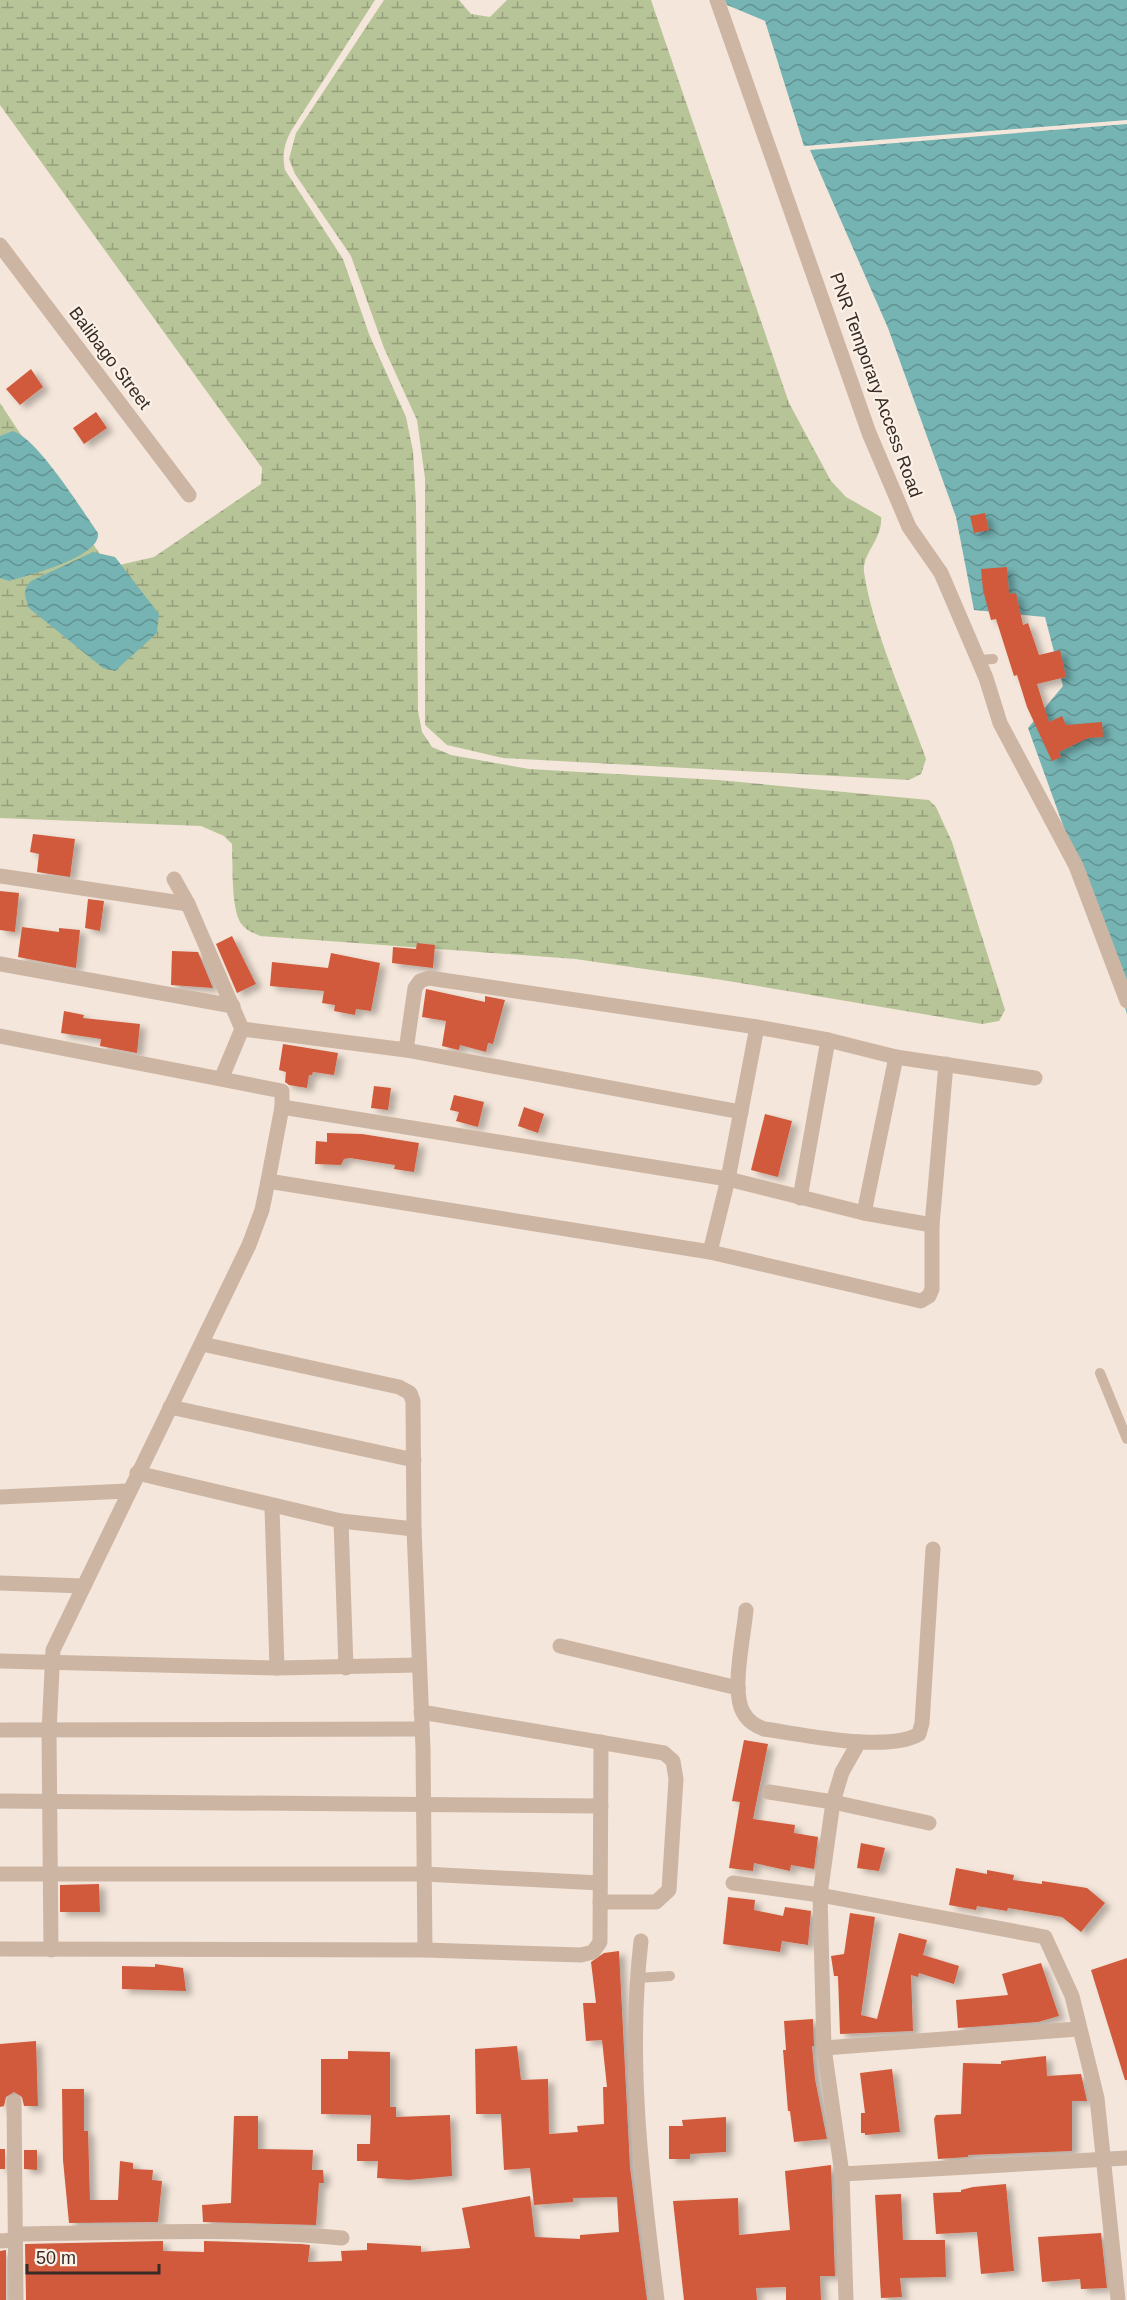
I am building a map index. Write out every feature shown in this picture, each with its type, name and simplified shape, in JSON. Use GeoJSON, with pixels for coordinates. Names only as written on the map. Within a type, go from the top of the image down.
{"type":"FeatureCollection","features":[{"type":"Feature","properties":{"kind":"street","name":"PNR Temporary Access Road"},"geometry":{"type":"LineString","coordinates":[[717,0],[869,433],[909,527],[941,573],[986,659],[1000,723],[1076,866],[1127,1001]]}},
{"type":"Feature","properties":{"kind":"street","name":"Balibago Street"},"geometry":{"type":"LineString","coordinates":[[0,245],[189,495]]}},
{"type":"Feature","properties":{"kind":"street"},"geometry":{"type":"LineString","coordinates":[[0,876],[188,904]]}},
{"type":"Feature","properties":{"kind":"street"},"geometry":{"type":"LineString","coordinates":[[174,879],[188,904],[242,1029],[222,1077]]}},
{"type":"Feature","properties":{"kind":"street"},"geometry":{"type":"LineString","coordinates":[[0,964],[233,1006]]}},
{"type":"Feature","properties":{"kind":"street"},"geometry":{"type":"LineString","coordinates":[[406,1050],[415,988],[420,981],[429,978],[757,1027],[828,1040],[896,1058],[1035,1078]]}},
{"type":"Feature","properties":{"kind":"street"},"geometry":{"type":"LineString","coordinates":[[710,1252],[728,1179],[757,1027]]}},
{"type":"Feature","properties":{"kind":"street"},"geometry":{"type":"LineString","coordinates":[[242,1029],[406,1050],[741,1112]]}},
{"type":"Feature","properties":{"kind":"street"},"geometry":{"type":"LineString","coordinates":[[0,1036],[222,1077],[282,1091],[282,1107],[262,1210],[249,1245],[53,1650],[49,1731],[51,1950]]}},
{"type":"Feature","properties":{"kind":"street"},"geometry":{"type":"LineString","coordinates":[[800,1198],[828,1040]]}},
{"type":"Feature","properties":{"kind":"street"},"geometry":{"type":"LineString","coordinates":[[864,1213],[896,1058]]}},
{"type":"Feature","properties":{"kind":"street"},"geometry":{"type":"LineString","coordinates":[[268,1181],[710,1252],[921,1301],[929,1296],[932,1289],[932,1225],[946,1064]]}},
{"type":"Feature","properties":{"kind":"street"},"geometry":{"type":"LineString","coordinates":[[282,1107],[728,1179],[864,1213],[932,1225]]}},
{"type":"Feature","properties":{"kind":"street"},"geometry":{"type":"LineString","coordinates":[[202,1344],[399,1387],[410,1393],[413,1401],[414,1529],[422,1730],[426,1950]]}},
{"type":"Feature","properties":{"kind":"street"},"geometry":{"type":"LineString","coordinates":[[170,1407],[414,1460]]}},
{"type":"Feature","properties":{"kind":"street"},"geometry":{"type":"LineString","coordinates":[[137,1473],[272,1507],[341,1521],[414,1529]]}},
{"type":"Feature","properties":{"kind":"street"},"geometry":{"type":"LineString","coordinates":[[0,1497],[128,1491]]}},
{"type":"Feature","properties":{"kind":"street"},"geometry":{"type":"LineString","coordinates":[[272,1507],[278,1668]]}},
{"type":"Feature","properties":{"kind":"street"},"geometry":{"type":"LineString","coordinates":[[341,1521],[346,1668]]}},
{"type":"Feature","properties":{"kind":"street"},"geometry":{"type":"LineString","coordinates":[[746,1610],[738,1688],[741,1710],[750,1723],[859,1742],[908,1741],[919,1734],[922,1722],[933,1549]]}},
{"type":"Feature","properties":{"kind":"street"},"geometry":{"type":"LineString","coordinates":[[0,1583],[83,1586]]}},
{"type":"Feature","properties":{"kind":"street"},"geometry":{"type":"LineString","coordinates":[[560,1646],[738,1688]]}},
{"type":"Feature","properties":{"kind":"street"},"geometry":{"type":"LineString","coordinates":[[0,1661],[278,1668],[419,1665]]}},
{"type":"Feature","properties":{"kind":"street"},"geometry":{"type":"LineString","coordinates":[[421,1712],[664,1753],[673,1761],[676,1779],[669,1890],[656,1902],[600,1902]]}},
{"type":"Feature","properties":{"kind":"street"},"geometry":{"type":"LineString","coordinates":[[0,1730],[422,1730]]}},
{"type":"Feature","properties":{"kind":"street"},"geometry":{"type":"LineString","coordinates":[[0,1949],[426,1950],[581,1955],[593,1952],[600,1942],[601,1742]]}},
{"type":"Feature","properties":{"kind":"street"},"geometry":{"type":"LineString","coordinates":[[846,2300],[842,2174],[824,2048],[820,1895],[833,1802],[842,1772],[859,1742]]}},
{"type":"Feature","properties":{"kind":"street"},"geometry":{"type":"LineString","coordinates":[[769,1792],[833,1802],[929,1823]]}},
{"type":"Feature","properties":{"kind":"street"},"geometry":{"type":"LineString","coordinates":[[0,1801],[601,1806]]}},
{"type":"Feature","properties":{"kind":"street"},"geometry":{"type":"LineString","coordinates":[[0,1874],[424,1874],[600,1883]]}},
{"type":"Feature","properties":{"kind":"street"},"geometry":{"type":"LineString","coordinates":[[733,1883],[820,1895],[1045,1937],[1072,1996],[1097,2098],[1118,2300]]}},
{"type":"Feature","properties":{"kind":"street"},"geometry":{"type":"LineString","coordinates":[[641,1941],[637,1978],[635,2087],[640,2163],[657,2300]]}},
{"type":"Feature","properties":{"kind":"street"},"geometry":{"type":"LineString","coordinates":[[824,2048],[1078,2028]]}},
{"type":"Feature","properties":{"kind":"street"},"geometry":{"type":"LineString","coordinates":[[14,2102],[10,2238],[16,2300]]}},
{"type":"Feature","properties":{"kind":"street"},"geometry":{"type":"LineString","coordinates":[[842,2174],[1127,2158]]}},
{"type":"Feature","properties":{"kind":"street"},"geometry":{"type":"LineString","coordinates":[[10,2238],[194,2232],[298,2234],[342,2238]]}},
{"type":"Feature","properties":{"kind":"lane"},"geometry":{"type":"LineString","coordinates":[[1100,1374],[1127,1439]]}},
{"type":"Feature","properties":{"kind":"lane"},"geometry":{"type":"LineString","coordinates":[[637,1978],[670,1976]]}},
{"type":"Feature","properties":{"kind":"green space"},"geometry":{"type":"Polygon","coordinates":[[[0,0],[375,0],[291,131],[285,146],[284,160],[285,170],[343,259],[369,334],[406,417],[413,451],[416,504],[418,711],[422,732],[432,747],[451,755],[529,769],[718,780],[929,800],[936,807],[952,842],[1005,1010],[999,1021],[982,1024],[722,980],[575,959],[260,936],[244,927],[237,915],[232,844],[224,836],[201,826],[0,818],[0,403],[103,559],[115,566],[154,557],[261,484],[262,468],[0,105],[0,0]]]}},
{"type":"Feature","properties":{"kind":"green space"},"geometry":{"type":"Polygon","coordinates":[[[384,0],[459,0],[471,14],[490,17],[507,0],[651,0],[789,403],[831,481],[846,497],[881,517],[879,532],[866,558],[864,572],[868,595],[882,642],[926,759],[921,774],[909,780],[503,758],[447,745],[425,725],[425,478],[417,420],[384,348],[351,256],[295,174],[289,159],[296,133],[384,0]]]}},
{"type":"Feature","properties":{"kind":"water"},"geometry":{"type":"Polygon","coordinates":[[[725,0],[1127,0],[1127,120],[804,146],[765,21],[727,5],[725,0]]]}},
{"type":"Feature","properties":{"kind":"water"},"geometry":{"type":"Polygon","coordinates":[[[1127,124],[1127,1014],[1104,939],[1028,728],[1063,686],[1045,617],[974,610],[956,517],[888,328],[810,150],[1127,124]]]}},
{"type":"Feature","properties":{"kind":"water"},"geometry":{"type":"Polygon","coordinates":[[[13,431],[23,436],[46,460],[98,533],[96,542],[76,557],[47,570],[9,581],[0,578],[0,436],[13,431]]]}},
{"type":"Feature","properties":{"kind":"water"},"geometry":{"type":"Polygon","coordinates":[[[93,552],[115,557],[159,614],[157,633],[115,671],[103,668],[29,608],[26,597],[25,591],[31,581],[93,552]]]}},
{"type":"Feature","properties":{"kind":"building"},"geometry":{"type":"Polygon","coordinates":[[[31,369],[43,387],[20,405],[6,389],[31,369]]]}},
{"type":"Feature","properties":{"kind":"building"},"geometry":{"type":"Polygon","coordinates":[[[96,412],[107,428],[84,444],[73,428],[96,412]]]}},
{"type":"Feature","properties":{"kind":"building"},"geometry":{"type":"Polygon","coordinates":[[[985,513],[989,530],[974,533],[970,516],[985,513]]]}},
{"type":"Feature","properties":{"kind":"building"},"geometry":{"type":"Polygon","coordinates":[[[1007,567],[1009,594],[1016,593],[1023,625],[1028,623],[1039,655],[1060,650],[1066,677],[1037,684],[1049,722],[1062,716],[1066,725],[1102,722],[1103,737],[1088,738],[1059,752],[1061,757],[1052,761],[1027,707],[1017,675],[1014,676],[996,619],[991,620],[983,590],[981,569],[1007,567]]]}},
{"type":"Feature","properties":{"kind":"building"},"geometry":{"type":"Polygon","coordinates":[[[33,834],[75,839],[70,877],[37,872],[39,854],[30,852],[33,834]]]}},
{"type":"Feature","properties":{"kind":"building"},"geometry":{"type":"Polygon","coordinates":[[[0,891],[19,893],[15,932],[0,930],[0,891]]]}},
{"type":"Feature","properties":{"kind":"building"},"geometry":{"type":"Polygon","coordinates":[[[88,899],[104,901],[100,931],[85,928],[88,899]]]}},
{"type":"Feature","properties":{"kind":"building"},"geometry":{"type":"Polygon","coordinates":[[[22,927],[59,932],[59,928],[80,930],[76,968],[18,957],[22,927]]]}},
{"type":"Feature","properties":{"kind":"building"},"geometry":{"type":"Polygon","coordinates":[[[232,936],[256,984],[237,993],[216,944],[232,936]]]}},
{"type":"Feature","properties":{"kind":"building"},"geometry":{"type":"Polygon","coordinates":[[[417,943],[435,945],[433,968],[392,963],[393,947],[416,949],[417,943]]]}},
{"type":"Feature","properties":{"kind":"building"},"geometry":{"type":"Polygon","coordinates":[[[172,951],[198,952],[213,988],[171,985],[172,951]]]}},
{"type":"Feature","properties":{"kind":"building"},"geometry":{"type":"Polygon","coordinates":[[[331,953],[380,963],[371,1011],[356,1009],[355,1015],[334,1011],[335,1005],[322,1003],[324,991],[270,986],[272,962],[328,968],[331,953]]]}},
{"type":"Feature","properties":{"kind":"building"},"geometry":{"type":"Polygon","coordinates":[[[426,989],[485,1002],[485,996],[505,1000],[493,1044],[488,1043],[486,1052],[460,1045],[459,1050],[442,1046],[446,1021],[422,1017],[426,989]]]}},
{"type":"Feature","properties":{"kind":"building"},"geometry":{"type":"Polygon","coordinates":[[[64,1011],[84,1015],[83,1018],[140,1024],[137,1053],[100,1046],[101,1039],[61,1033],[64,1011]]]}},
{"type":"Feature","properties":{"kind":"building"},"geometry":{"type":"Polygon","coordinates":[[[283,1044],[338,1053],[334,1075],[313,1072],[309,1075],[307,1088],[289,1085],[285,1082],[286,1072],[279,1070],[283,1044]]]}},
{"type":"Feature","properties":{"kind":"building"},"geometry":{"type":"Polygon","coordinates":[[[374,1086],[391,1088],[388,1110],[371,1108],[374,1086]]]}},
{"type":"Feature","properties":{"kind":"building"},"geometry":{"type":"Polygon","coordinates":[[[454,1095],[484,1102],[478,1127],[456,1121],[459,1112],[450,1110],[454,1095]]]}},
{"type":"Feature","properties":{"kind":"building"},"geometry":{"type":"Polygon","coordinates":[[[524,1107],[544,1114],[538,1133],[518,1126],[524,1107]]]}},
{"type":"Feature","properties":{"kind":"building"},"geometry":{"type":"Polygon","coordinates":[[[765,1114],[792,1121],[778,1177],[751,1170],[765,1114]]]}},
{"type":"Feature","properties":{"kind":"building"},"geometry":{"type":"Polygon","coordinates":[[[327,1133],[362,1134],[419,1143],[414,1172],[394,1169],[395,1165],[350,1158],[344,1159],[341,1165],[315,1164],[316,1141],[327,1142],[327,1133]]]}},
{"type":"Feature","properties":{"kind":"building"},"geometry":{"type":"Polygon","coordinates":[[[744,1740],[768,1744],[753,1819],[795,1825],[794,1833],[818,1837],[814,1869],[791,1865],[790,1871],[754,1863],[753,1871],[729,1868],[740,1802],[732,1801],[744,1740]]]}},
{"type":"Feature","properties":{"kind":"building"},"geometry":{"type":"Polygon","coordinates":[[[861,1843],[885,1848],[879,1871],[857,1868],[861,1843]]]}},
{"type":"Feature","properties":{"kind":"building"},"geometry":{"type":"Polygon","coordinates":[[[956,1868],[987,1874],[987,1870],[1014,1875],[1013,1880],[1042,1884],[1042,1881],[1087,1888],[1105,1903],[1081,1932],[1062,1917],[1008,1908],[1007,1911],[977,1906],[976,1910],[949,1905],[956,1868]]]}},
{"type":"Feature","properties":{"kind":"building"},"geometry":{"type":"Polygon","coordinates":[[[99,1884],[100,1912],[60,1912],[60,1885],[99,1884]]]}},
{"type":"Feature","properties":{"kind":"building"},"geometry":{"type":"Polygon","coordinates":[[[728,1897],[755,1900],[754,1910],[783,1916],[785,1907],[811,1911],[808,1945],[782,1941],[780,1952],[723,1944],[728,1897]]]}},
{"type":"Feature","properties":{"kind":"building"},"geometry":{"type":"Polygon","coordinates":[[[850,1913],[875,1917],[861,2015],[877,2019],[899,1933],[927,1940],[923,1955],[959,1966],[954,1984],[919,1973],[918,1977],[911,1975],[913,2031],[840,2034],[838,1976],[834,1976],[831,1956],[844,1954],[850,1913]]]}},
{"type":"Feature","properties":{"kind":"building"},"geometry":{"type":"Polygon","coordinates":[[[619,1951],[630,2167],[647,2300],[26,2300],[25,2244],[163,2241],[163,2251],[204,2252],[204,2241],[301,2244],[310,2245],[308,2262],[342,2261],[341,2251],[367,2250],[367,2243],[421,2246],[421,2252],[470,2248],[462,2208],[530,2196],[535,2237],[580,2239],[580,2235],[619,2232],[617,2197],[573,2198],[573,2202],[534,2205],[530,2168],[504,2170],[501,2114],[476,2114],[475,2049],[517,2046],[521,2080],[548,2079],[549,2134],[578,2132],[577,2126],[604,2124],[603,2087],[607,2087],[602,2040],[586,2041],[583,2003],[596,2003],[591,1962],[604,1953],[619,1951]]]}},
{"type":"Feature","properties":{"kind":"building"},"geometry":{"type":"Polygon","coordinates":[[[1127,1958],[1127,2080],[1125,2080],[1091,1970],[1127,1958]]]}},
{"type":"Feature","properties":{"kind":"building"},"geometry":{"type":"Polygon","coordinates":[[[1041,1963],[1059,2016],[1038,2022],[958,2028],[956,2000],[1008,1995],[1002,1974],[1041,1963]]]}},
{"type":"Feature","properties":{"kind":"building"},"geometry":{"type":"Polygon","coordinates":[[[155,1964],[183,1968],[186,1991],[122,1989],[122,1966],[155,1967],[155,1964]]]}},
{"type":"Feature","properties":{"kind":"building"},"geometry":{"type":"Polygon","coordinates":[[[813,2019],[814,2046],[812,2046],[815,2079],[827,2139],[794,2142],[790,2111],[788,2111],[783,2050],[786,2050],[784,2021],[813,2019]]]}},
{"type":"Feature","properties":{"kind":"building"},"geometry":{"type":"Polygon","coordinates":[[[36,2041],[38,2106],[24,2106],[22,2097],[14,2092],[6,2097],[4,2106],[0,2107],[0,2044],[36,2041]]]}},
{"type":"Feature","properties":{"kind":"building"},"geometry":{"type":"Polygon","coordinates":[[[348,2051],[390,2052],[390,2107],[396,2107],[396,2117],[450,2115],[452,2176],[409,2180],[377,2178],[378,2161],[357,2161],[357,2144],[370,2144],[371,2115],[321,2114],[321,2059],[348,2059],[348,2051]]]}},
{"type":"Feature","properties":{"kind":"building"},"geometry":{"type":"Polygon","coordinates":[[[1046,2056],[1047,2076],[1081,2074],[1087,2101],[1072,2101],[1072,2151],[968,2155],[968,2157],[938,2159],[934,2119],[936,2115],[961,2114],[963,2063],[1001,2064],[1001,2061],[1046,2056]]]}},
{"type":"Feature","properties":{"kind":"building"},"geometry":{"type":"Polygon","coordinates":[[[892,2069],[900,2132],[865,2135],[861,2133],[861,2113],[865,2113],[860,2073],[892,2069]]]}},
{"type":"Feature","properties":{"kind":"building"},"geometry":{"type":"Polygon","coordinates":[[[62,2089],[84,2089],[84,2131],[88,2131],[90,2200],[118,2200],[120,2161],[133,2163],[133,2169],[153,2170],[152,2180],[162,2181],[158,2222],[69,2223],[63,2160],[62,2089]]]}},
{"type":"Feature","properties":{"kind":"building"},"geometry":{"type":"Polygon","coordinates":[[[234,2116],[258,2116],[258,2149],[313,2150],[312,2170],[323,2170],[324,2183],[319,2183],[316,2225],[203,2222],[202,2205],[231,2203],[234,2116]]]}},
{"type":"Feature","properties":{"kind":"building"},"geometry":{"type":"Polygon","coordinates":[[[726,2117],[726,2152],[690,2154],[690,2159],[669,2159],[669,2126],[683,2126],[682,2120],[726,2117]]]}},
{"type":"Feature","properties":{"kind":"building"},"geometry":{"type":"Polygon","coordinates":[[[0,2149],[5,2149],[5,2169],[0,2169],[0,2149]]]}},
{"type":"Feature","properties":{"kind":"building"},"geometry":{"type":"Polygon","coordinates":[[[24,2150],[37,2150],[37,2170],[24,2169],[24,2150]]]}},
{"type":"Feature","properties":{"kind":"building"},"geometry":{"type":"Polygon","coordinates":[[[831,2165],[835,2276],[820,2276],[821,2300],[786,2300],[786,2287],[756,2288],[757,2300],[684,2300],[673,2201],[738,2198],[739,2235],[790,2230],[785,2171],[831,2165]]]}},
{"type":"Feature","properties":{"kind":"building"},"geometry":{"type":"Polygon","coordinates":[[[1006,2184],[1014,2271],[981,2274],[977,2232],[936,2234],[933,2193],[961,2192],[961,2190],[973,2187],[1006,2184]]]}},
{"type":"Feature","properties":{"kind":"building"},"geometry":{"type":"Polygon","coordinates":[[[901,2194],[903,2240],[945,2240],[946,2277],[900,2278],[902,2297],[881,2298],[875,2195],[901,2194]]]}},
{"type":"Feature","properties":{"kind":"building"},"geometry":{"type":"Polygon","coordinates":[[[1101,2233],[1107,2288],[1081,2289],[1080,2279],[1042,2282],[1038,2237],[1101,2233]]]}},
{"type":"Feature","properties":{"kind":"building"},"geometry":{"type":"Polygon","coordinates":[[[6,2250],[6,2300],[0,2300],[0,2251],[6,2250]]]}}]}
